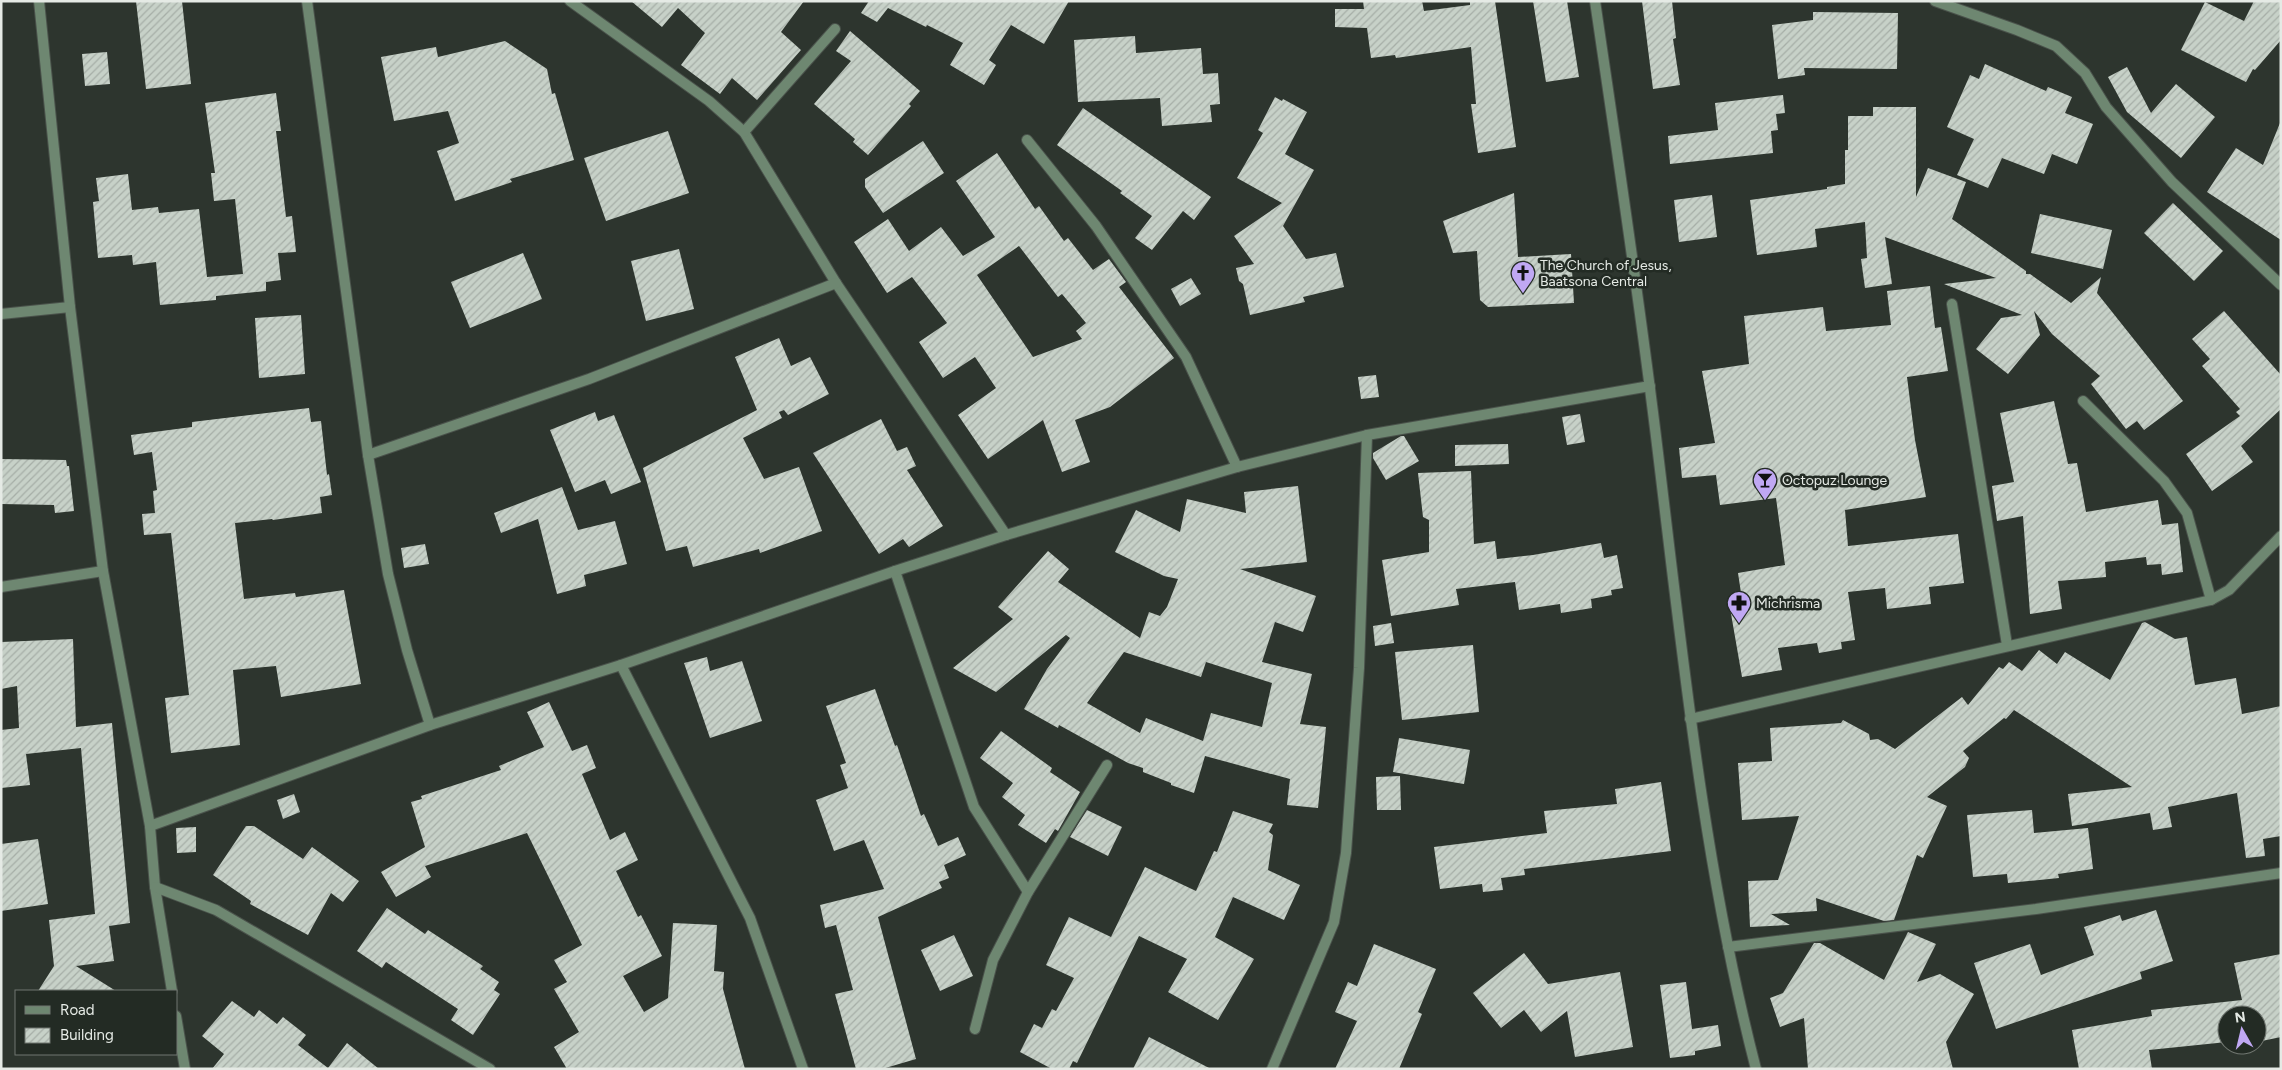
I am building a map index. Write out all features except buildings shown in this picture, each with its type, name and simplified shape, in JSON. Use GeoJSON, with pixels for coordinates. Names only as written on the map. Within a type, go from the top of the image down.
{"type":"FeatureCollection","features":[{"type":"Feature","properties":{"kind":"street"},"geometry":{"type":"LineString","coordinates":[[39,1],[70,307],[103,571],[150,826],[155,887],[172,990]]}},
{"type":"Feature","properties":{"kind":"street"},"geometry":{"type":"LineString","coordinates":[[307,1],[368,455],[388,574],[430,725]]}},
{"type":"Feature","properties":{"kind":"street"},"geometry":{"type":"LineString","coordinates":[[570,1],[709,101],[744,132],[836,283],[1006,535]]}},
{"type":"Feature","properties":{"kind":"street"},"geometry":{"type":"LineString","coordinates":[[1596,1],[1650,386],[1690,719],[1728,947],[1756,1069]]}},
{"type":"Feature","properties":{"kind":"street"},"geometry":{"type":"LineString","coordinates":[[1935,1],[2056,46],[2086,73],[2106,108],[2172,182],[2281,285]]}},
{"type":"Feature","properties":{"kind":"street"},"geometry":{"type":"LineString","coordinates":[[744,132],[835,28]]}},
{"type":"Feature","properties":{"kind":"street"},"geometry":{"type":"LineString","coordinates":[[1027,140],[1096,226],[1186,357],[1237,467]]}},
{"type":"Feature","properties":{"kind":"street"},"geometry":{"type":"LineString","coordinates":[[368,455],[589,379],[836,283]]}},
{"type":"Feature","properties":{"kind":"street"},"geometry":{"type":"LineString","coordinates":[[1952,304],[2007,645]]}},
{"type":"Feature","properties":{"kind":"street"},"geometry":{"type":"LineString","coordinates":[[1,314],[70,307]]}},
{"type":"Feature","properties":{"kind":"street"},"geometry":{"type":"LineString","coordinates":[[150,826],[430,725],[621,665],[895,571],[1006,535],[1237,467],[1368,435],[1650,386]]}},
{"type":"Feature","properties":{"kind":"street"},"geometry":{"type":"LineString","coordinates":[[2083,401],[2164,481],[2187,513],[2211,600]]}},
{"type":"Feature","properties":{"kind":"street"},"geometry":{"type":"LineString","coordinates":[[1272,1069],[1334,922],[1346,853],[1359,668],[1368,435]]}},
{"type":"Feature","properties":{"kind":"street"},"geometry":{"type":"LineString","coordinates":[[1690,719],[2007,645],[2211,600],[2229,590],[2281,536]]}},
{"type":"Feature","properties":{"kind":"street"},"geometry":{"type":"LineString","coordinates":[[1,587],[103,571]]}},
{"type":"Feature","properties":{"kind":"street"},"geometry":{"type":"LineString","coordinates":[[895,571],[974,806],[1028,892]]}},
{"type":"Feature","properties":{"kind":"street"},"geometry":{"type":"LineString","coordinates":[[621,665],[750,918],[802,1069]]}},
{"type":"Feature","properties":{"kind":"street"},"geometry":{"type":"LineString","coordinates":[[975,1029],[993,960],[1028,892],[1107,765]]}},
{"type":"Feature","properties":{"kind":"street"},"geometry":{"type":"LineString","coordinates":[[1728,947],[2036,909],[2281,873]]}},
{"type":"Feature","properties":{"kind":"street"},"geometry":{"type":"LineString","coordinates":[[155,887],[216,910],[490,1069]]}},
{"type":"Feature","properties":{"kind":"street"},"geometry":{"type":"LineString","coordinates":[[178,1028],[185,1069]]}},
{"type":"Feature","properties":{"kind":"place","name":"The Church of Jesus, Baatsona Central"},"geometry":{"type":"Point","coordinates":[1523,294]}},
{"type":"Feature","properties":{"kind":"place","name":"Octopuz Lounge"},"geometry":{"type":"Point","coordinates":[1765,501]}},
{"type":"Feature","properties":{"kind":"place","name":"Michrisma"},"geometry":{"type":"Point","coordinates":[1739,624]}}]}
